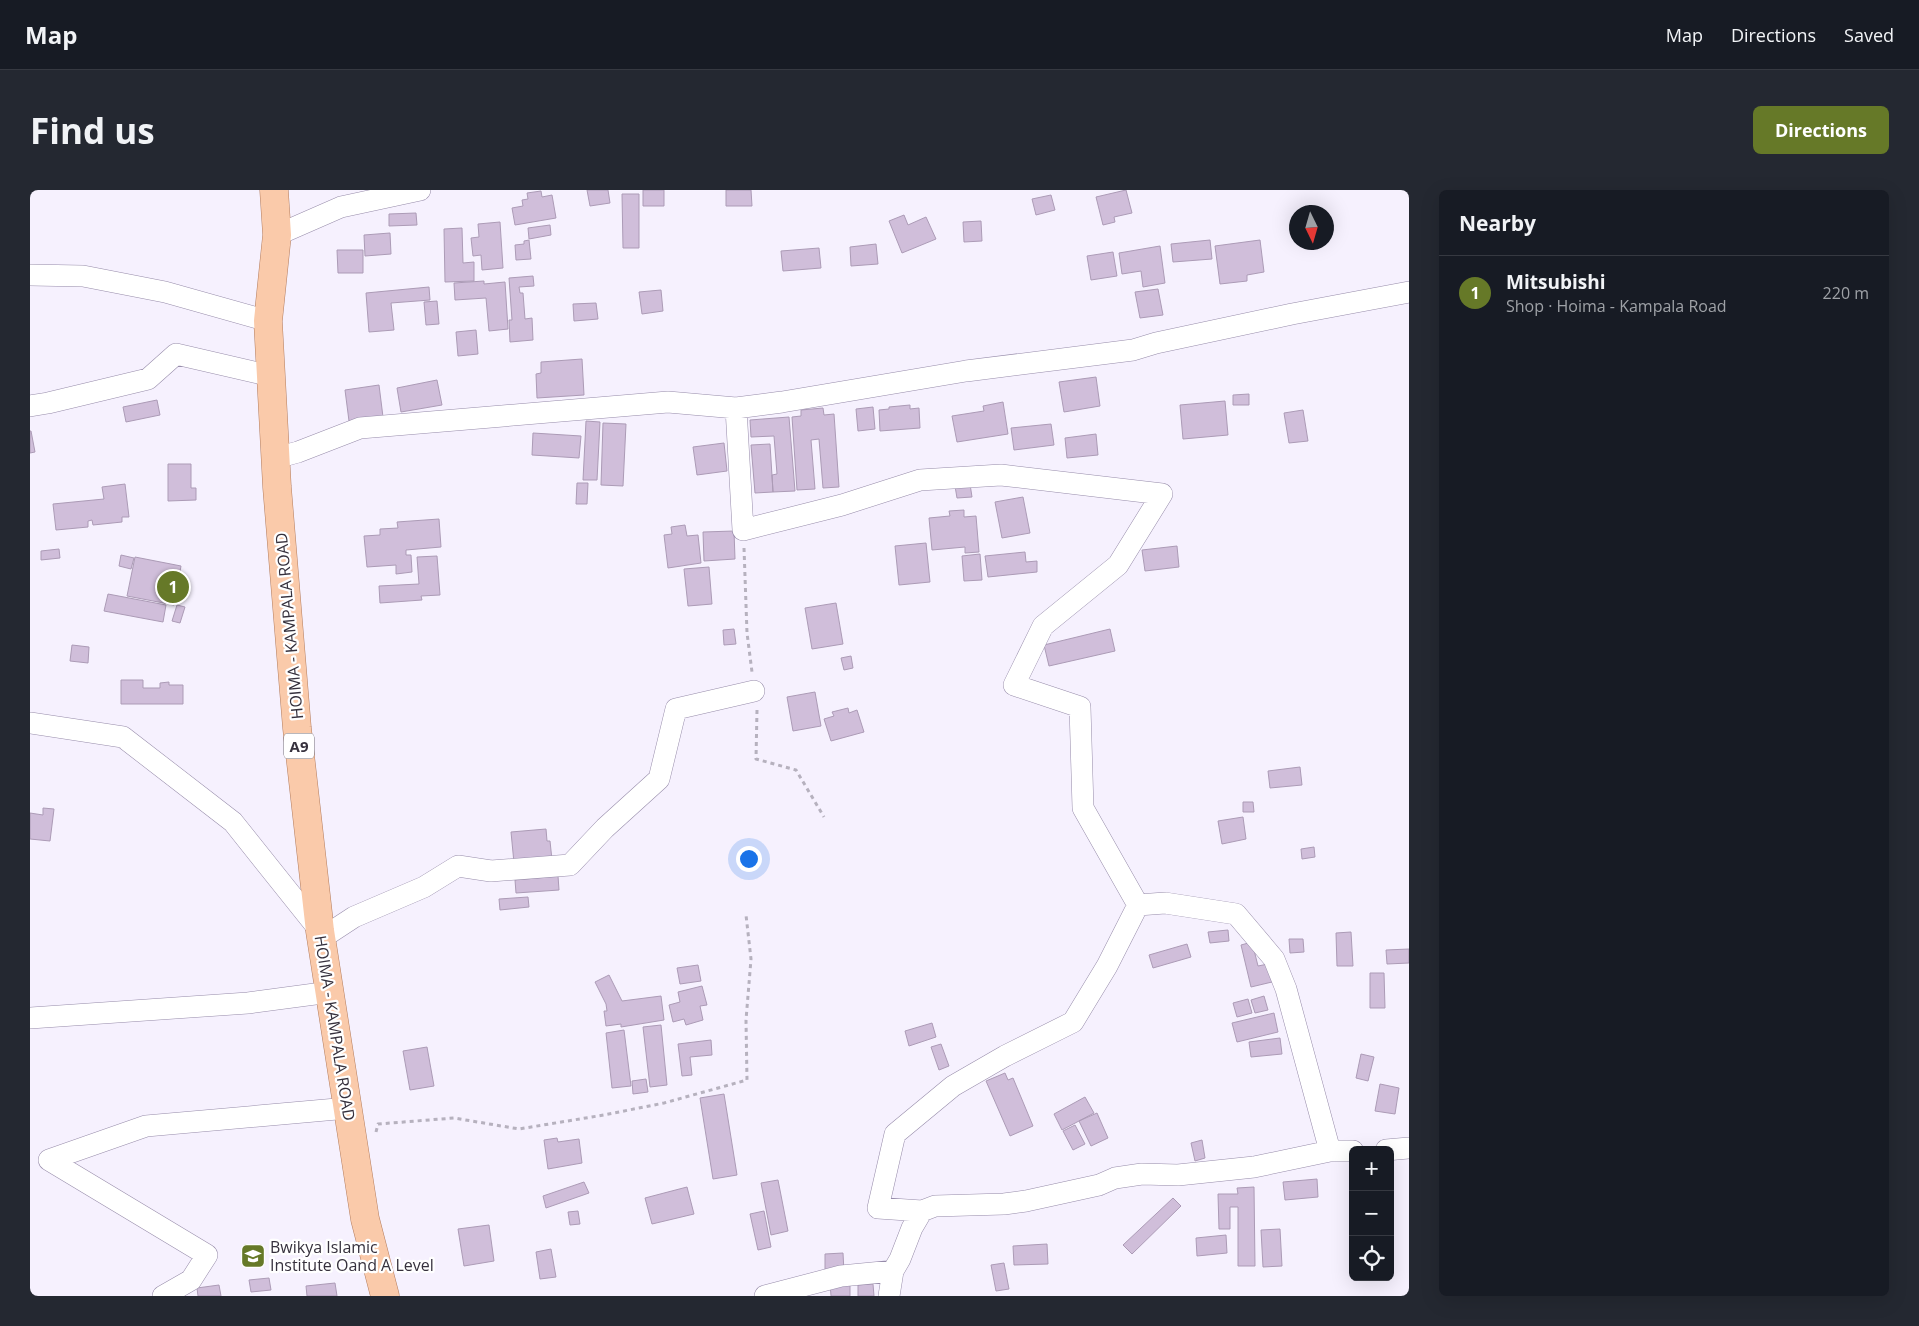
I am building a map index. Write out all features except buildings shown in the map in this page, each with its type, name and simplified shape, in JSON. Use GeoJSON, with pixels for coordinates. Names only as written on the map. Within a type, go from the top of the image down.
{"type":"FeatureCollection","features":[{"type":"Feature","properties":{"kind":"main road","name":"HOIMA - KAMPALA ROAD"},"geometry":{"type":"LineString","coordinates":[[274,190],[277,235],[268,322],[278,496],[297,728],[321,935],[365,1219],[385,1296]]}},
{"type":"Feature","properties":{"kind":"street"},"geometry":{"type":"LineString","coordinates":[[277,235],[341,207],[420,190]]}},
{"type":"Feature","properties":{"kind":"street"},"geometry":{"type":"LineString","coordinates":[[30,275],[83,276],[156,291],[268,322]]}},
{"type":"Feature","properties":{"kind":"street"},"geometry":{"type":"LineString","coordinates":[[276,458],[298,452],[360,428],[668,402],[736,408],[782,402],[966,371],[1133,350],[1292,314],[1409,292]]}},
{"type":"Feature","properties":{"kind":"street"},"geometry":{"type":"LineString","coordinates":[[30,406],[148,379],[176,354],[271,376]]}},
{"type":"Feature","properties":{"kind":"street"},"geometry":{"type":"LineString","coordinates":[[736,408],[743,530],[842,506],[920,480],[1002,475],[1162,494],[1118,565],[1042,626],[1014,685],[1080,707],[1083,808],[1138,905]]}},
{"type":"Feature","properties":{"kind":"street"},"geometry":{"type":"LineString","coordinates":[[30,723],[123,737],[232,822],[321,935],[354,918],[424,888],[458,866],[491,871],[570,865],[605,828],[659,779],[676,709],[754,691]]}},
{"type":"Feature","properties":{"kind":"street"},"geometry":{"type":"LineString","coordinates":[[1138,905],[1164,903],[1236,914],[1274,959],[1286,990],[1330,1151]]}},
{"type":"Feature","properties":{"kind":"street"},"geometry":{"type":"LineString","coordinates":[[1138,905],[1107,966],[1073,1022],[1004,1056],[953,1086],[894,1134],[878,1208],[922,1211],[934,1206],[1004,1204],[1099,1185],[1115,1178],[1142,1174],[1178,1175],[1254,1167],[1330,1151],[1349,1151]]}},
{"type":"Feature","properties":{"kind":"street"},"geometry":{"type":"LineString","coordinates":[[30,1018],[248,1003],[330,992]]}},
{"type":"Feature","properties":{"kind":"street"},"geometry":{"type":"LineString","coordinates":[[163,1296],[191,1280],[207,1255],[50,1160],[146,1126],[348,1108]]}},
{"type":"Feature","properties":{"kind":"street"},"geometry":{"type":"LineString","coordinates":[[1394,1149],[1409,1148]]}},
{"type":"Feature","properties":{"kind":"street"},"geometry":{"type":"LineString","coordinates":[[889,1296],[893,1271],[900,1259],[912,1228],[922,1211]]}},
{"type":"Feature","properties":{"kind":"street"},"geometry":{"type":"LineString","coordinates":[[766,1296],[841,1276],[893,1271]]}},
{"type":"Feature","properties":{"kind":"path"},"geometry":{"type":"LineString","coordinates":[[375,1133],[378,1124],[454,1118],[519,1129],[664,1103],[747,1080],[746,1020],[751,959],[746,915]]}},
{"type":"Feature","properties":{"kind":"place","name":"Mitsubishi"},"geometry":{"type":"Point","coordinates":[173,587]}},
{"type":"Feature","properties":{"kind":"place","name":"Bwikya Islamic Institute Oand A Level"},"geometry":{"type":"Point","coordinates":[253,1256]}}]}
